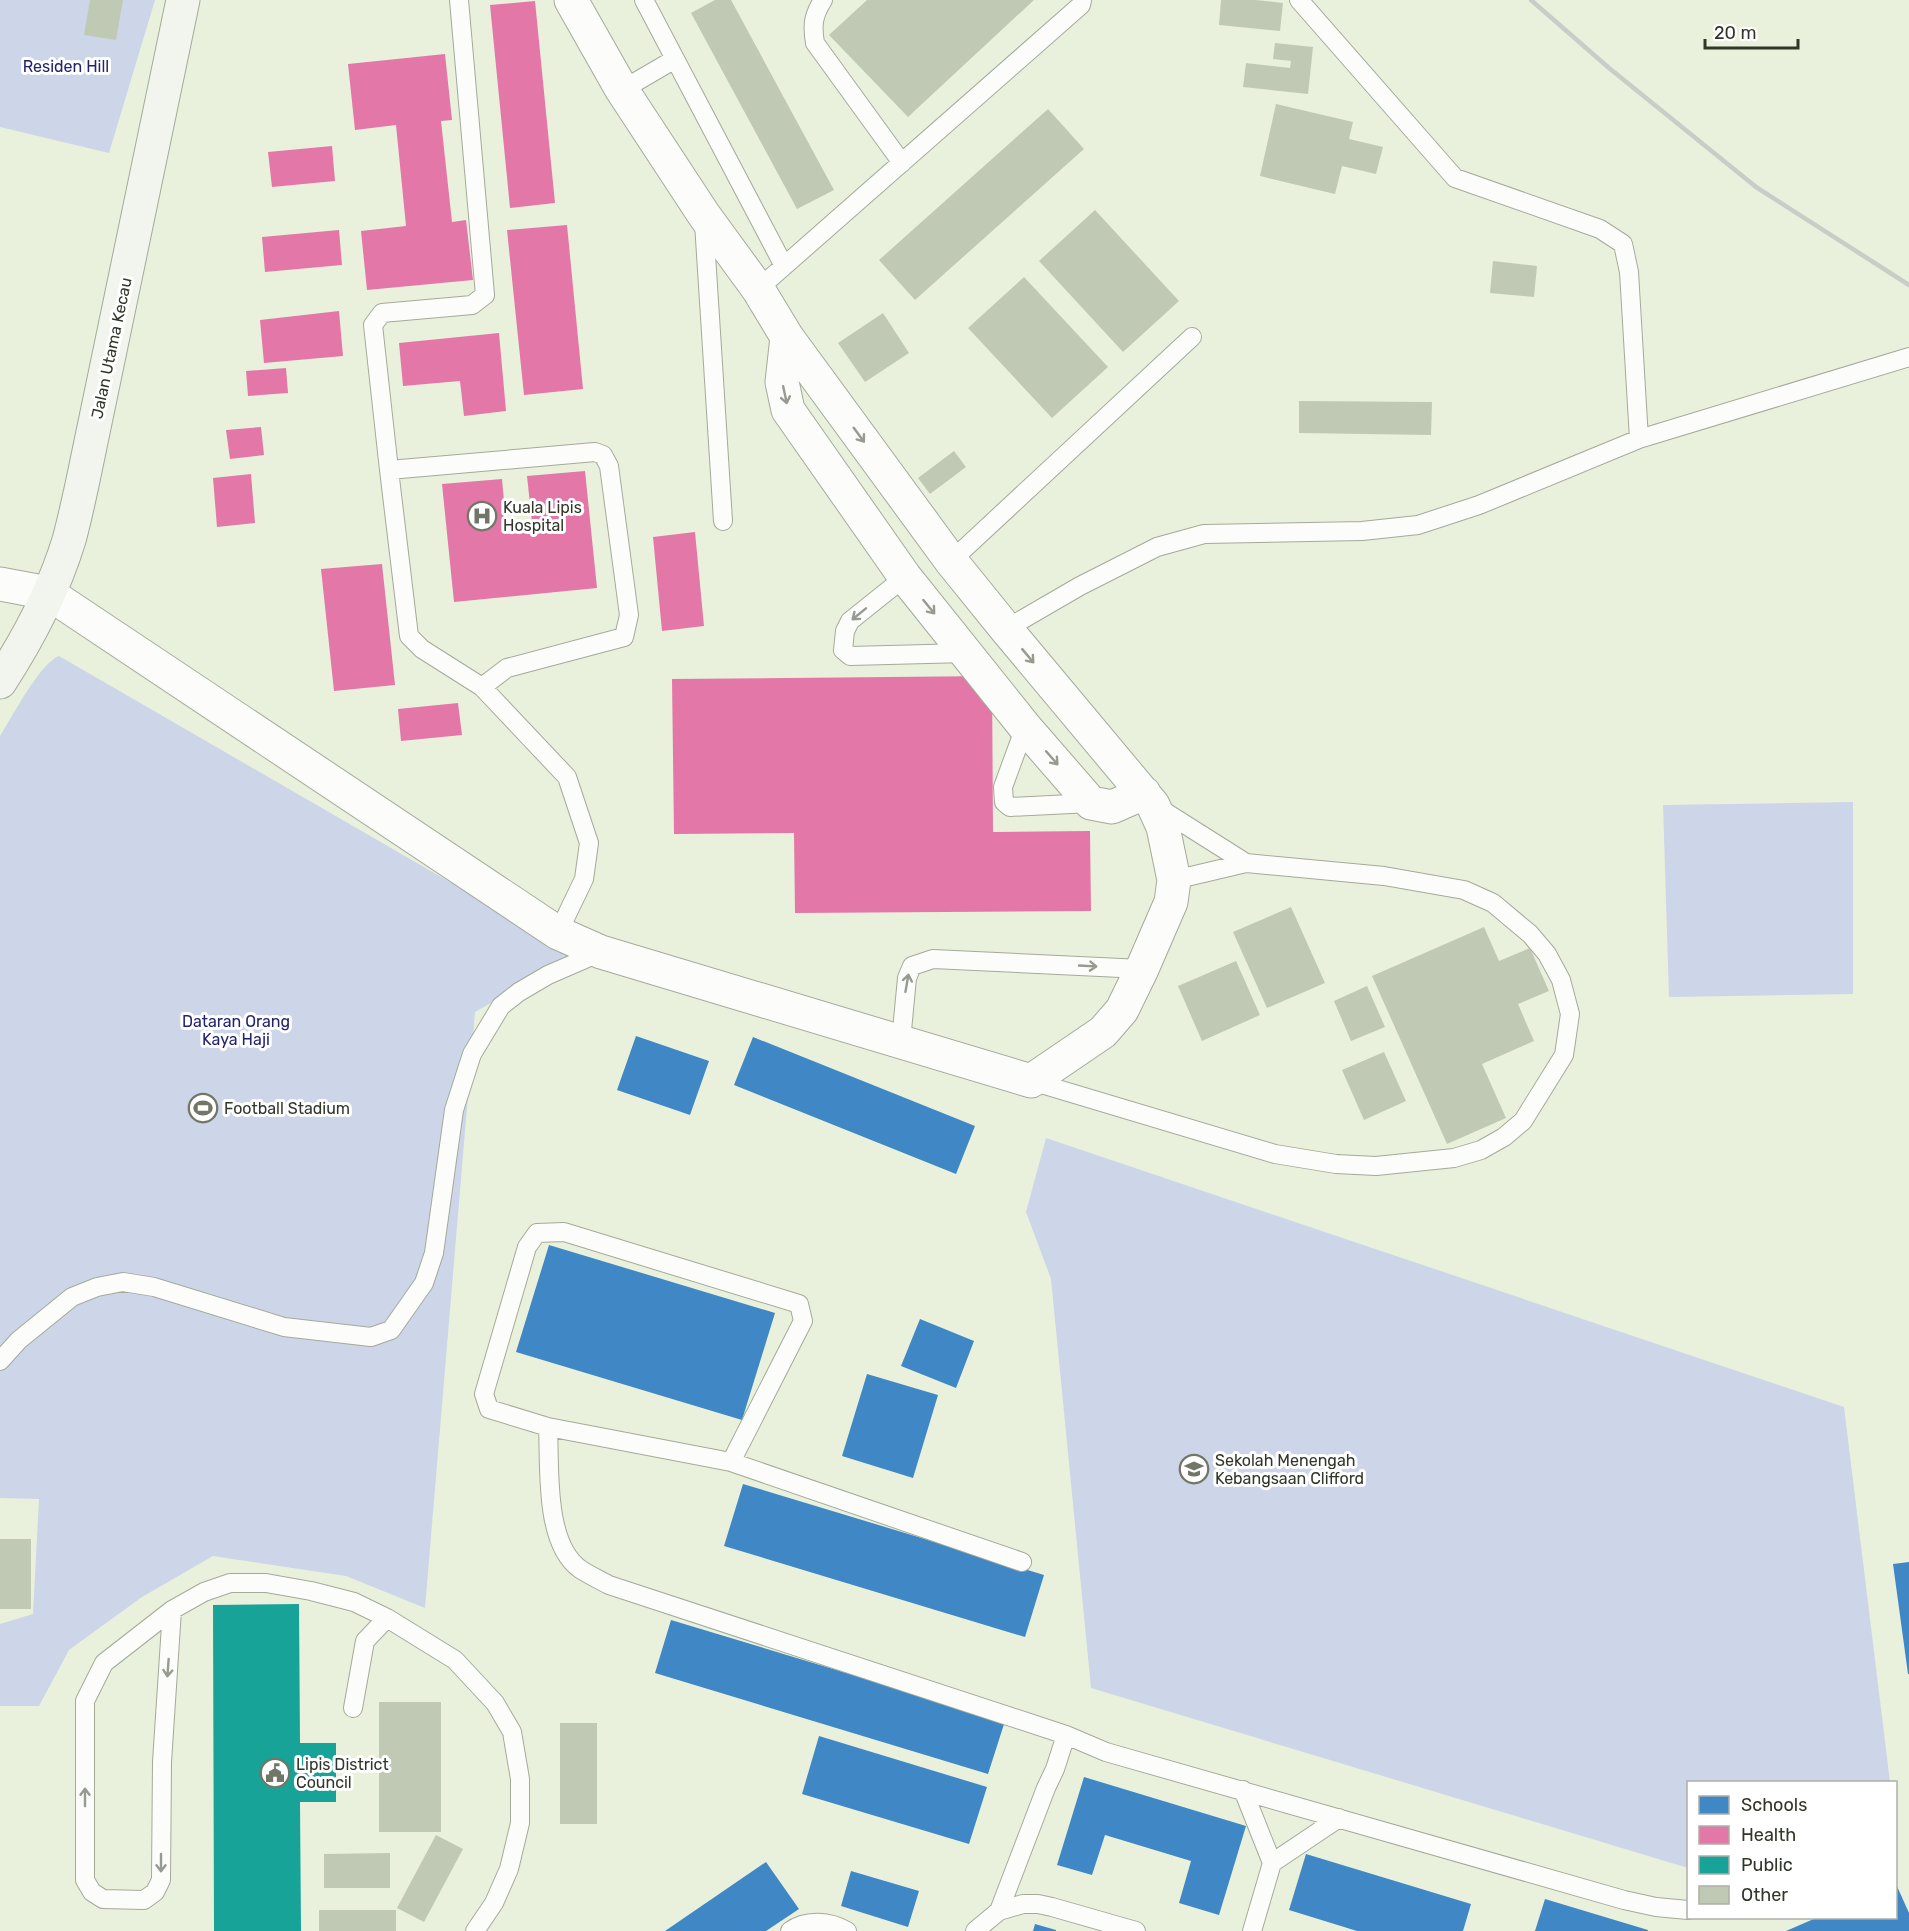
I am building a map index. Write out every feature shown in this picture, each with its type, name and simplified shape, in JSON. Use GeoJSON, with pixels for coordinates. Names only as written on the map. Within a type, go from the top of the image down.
{"type":"FeatureCollection","features":[{"type":"Feature","properties":{"kind":"street","name":"Jalan Utama Kecau"},"geometry":{"type":"LineString","coordinates":[[0,682],[48,593],[69,541],[183,0]]}},
{"type":"Feature","properties":{"kind":"street"},"geometry":{"type":"LineString","coordinates":[[0,584],[48,593],[558,933],[601,952],[1031,1081],[1103,1032],[1122,1010],[1171,902],[1174,880],[1163,827],[1148,799],[951,561],[787,337],[758,289],[704,215],[622,90],[571,0]]}},
{"type":"Feature","properties":{"kind":"street"},"geometry":{"type":"LineString","coordinates":[[787,337],[782,382],[788,410],[905,577],[1025,727],[1091,803],[1112,807],[1148,799]]}},
{"type":"Feature","properties":{"kind":"lane"},"geometry":{"type":"LineString","coordinates":[[459,0],[485,295],[471,305],[382,313],[373,325],[409,636],[422,649],[482,687],[567,777],[590,843],[584,879],[558,933]]}},
{"type":"Feature","properties":{"kind":"lane"},"geometry":{"type":"LineString","coordinates":[[644,0],[784,266]]}},
{"type":"Feature","properties":{"kind":"lane"},"geometry":{"type":"LineString","coordinates":[[823,0],[814,15],[812,27],[815,43],[902,163]]}},
{"type":"Feature","properties":{"kind":"lane"},"geometry":{"type":"LineString","coordinates":[[758,289],[1081,5],[1082,0]]}},
{"type":"Feature","properties":{"kind":"lane"},"geometry":{"type":"LineString","coordinates":[[1299,0],[1455,178],[1600,229],[1623,244],[1629,272],[1640,439]]}},
{"type":"Feature","properties":{"kind":"lane"},"geometry":{"type":"LineString","coordinates":[[622,90],[675,59]]}},
{"type":"Feature","properties":{"kind":"lane"},"geometry":{"type":"LineString","coordinates":[[704,215],[723,521]]}},
{"type":"Feature","properties":{"kind":"lane"},"geometry":{"type":"LineString","coordinates":[[951,561],[1192,337]]}},
{"type":"Feature","properties":{"kind":"lane"},"geometry":{"type":"LineString","coordinates":[[1006,629],[1080,586],[1157,547],[1204,534],[1362,531],[1418,525],[1479,505],[1640,439],[1909,357]]}},
{"type":"Feature","properties":{"kind":"lane"},"geometry":{"type":"LineString","coordinates":[[390,470],[595,452],[603,455],[609,466],[629,615],[624,637],[507,668],[482,687]]}},
{"type":"Feature","properties":{"kind":"lane"},"geometry":{"type":"LineString","coordinates":[[905,577],[850,621],[845,631],[843,650],[850,656],[966,654]]}},
{"type":"Feature","properties":{"kind":"lane"},"geometry":{"type":"LineString","coordinates":[[1025,727],[1003,787],[1004,802],[1010,807],[1091,803]]}},
{"type":"Feature","properties":{"kind":"lane"},"geometry":{"type":"LineString","coordinates":[[1148,799],[1246,863]]}},
{"type":"Feature","properties":{"kind":"lane"},"geometry":{"type":"LineString","coordinates":[[1031,1081],[1275,1154],[1336,1164],[1376,1166],[1454,1158],[1480,1150],[1504,1137],[1522,1121],[1564,1055],[1570,1014],[1561,980],[1547,954],[1530,934],[1493,903],[1464,890],[1384,876],[1246,863],[1174,880]]}},
{"type":"Feature","properties":{"kind":"lane"},"geometry":{"type":"LineString","coordinates":[[0,1361],[19,1340],[72,1297],[97,1287],[123,1282],[154,1287],[284,1326],[370,1337],[391,1330],[424,1283],[434,1253],[454,1110],[471,1054],[487,1025],[501,1006],[519,992],[548,975],[601,952]]}},
{"type":"Feature","properties":{"kind":"lane"},"geometry":{"type":"LineString","coordinates":[[901,1041],[907,978],[912,966],[933,959],[1142,969]]}},
{"type":"Feature","properties":{"kind":"lane"},"geometry":{"type":"LineString","coordinates":[[731,1462],[803,1321],[799,1304],[564,1232],[537,1233],[527,1247],[484,1394],[489,1409],[548,1427],[731,1462],[1022,1562]]}},
{"type":"Feature","properties":{"kind":"lane"},"geometry":{"type":"LineString","coordinates":[[548,1427],[551,1509],[560,1543],[579,1568],[609,1585],[1066,1735],[1106,1752],[1624,1900],[1656,1907],[1687,1910]]}},
{"type":"Feature","properties":{"kind":"lane"},"geometry":{"type":"LineString","coordinates":[[172,1610],[162,1762],[161,1880],[155,1892],[144,1900],[103,1899],[92,1892],[86,1880],[86,1701],[104,1663],[172,1610],[204,1592],[230,1583],[266,1583],[311,1590],[354,1602],[387,1618],[455,1660],[495,1703],[512,1732],[520,1779],[520,1823],[509,1869],[494,1903],[475,1931]]}},
{"type":"Feature","properties":{"kind":"lane"},"geometry":{"type":"LineString","coordinates":[[352,1708],[365,1641],[387,1618]]}},
{"type":"Feature","properties":{"kind":"lane"},"geometry":{"type":"LineString","coordinates":[[999,1911],[1046,1788],[1056,1769],[1066,1735]]}},
{"type":"Feature","properties":{"kind":"lane"},"geometry":{"type":"LineString","coordinates":[[1243,1790],[1272,1863],[1252,1931]]}},
{"type":"Feature","properties":{"kind":"lane"},"geometry":{"type":"LineString","coordinates":[[1272,1863],[1339,1818]]}},
{"type":"Feature","properties":{"kind":"lane"},"geometry":{"type":"LineString","coordinates":[[975,1931],[999,1911],[1023,1904],[1038,1904],[1136,1931]]}},
{"type":"Feature","properties":{"kind":"lane"},"geometry":{"type":"LineString","coordinates":[[790,1931],[798,1926],[825,1923],[847,1931]]}},
{"type":"Feature","properties":{"kind":"green space","name":"Residen Hill"},"geometry":{"type":"Polygon","coordinates":[[[0,0],[155,0],[109,153],[0,127],[0,0]]]}},
{"type":"Feature","properties":{"kind":"green space","name":"Dataran Orang Kaya Haji"},"geometry":{"type":"Polygon","coordinates":[[[59,656],[576,955],[475,1012],[425,1608],[346,1576],[213,1556],[142,1597],[69,1650],[39,1706],[0,1706],[0,1624],[33,1614],[39,1499],[0,1498],[0,736],[35,679],[59,656]]]}},
{"type":"Feature","properties":{"kind":"green space"},"geometry":{"type":"Polygon","coordinates":[[[1853,802],[1853,994],[1669,997],[1663,805],[1853,802]]]}},
{"type":"Feature","properties":{"kind":"green space"},"geometry":{"type":"Polygon","coordinates":[[[1046,1138],[1844,1407],[1890,1781],[1687,1781],[1687,1868],[1091,1688],[1051,1279],[1026,1212],[1046,1138]]]}},
{"type":"Feature","properties":{"kind":"building: Schools"},"geometry":{"type":"Polygon","coordinates":[[[636,1036],[709,1061],[690,1115],[617,1090],[636,1036]]]}},
{"type":"Feature","properties":{"kind":"building: Schools"},"geometry":{"type":"Polygon","coordinates":[[[753,1037],[975,1126],[956,1174],[734,1085],[753,1037]]]}},
{"type":"Feature","properties":{"kind":"building: Schools"},"geometry":{"type":"Polygon","coordinates":[[[549,1245],[775,1313],[742,1420],[516,1352],[549,1245]]]}},
{"type":"Feature","properties":{"kind":"building: Schools"},"geometry":{"type":"Polygon","coordinates":[[[920,1319],[974,1341],[956,1388],[901,1366],[920,1319]]]}},
{"type":"Feature","properties":{"kind":"building: Schools"},"geometry":{"type":"Polygon","coordinates":[[[867,1374],[938,1395],[913,1478],[842,1456],[867,1374]]]}},
{"type":"Feature","properties":{"kind":"building: Schools"},"geometry":{"type":"Polygon","coordinates":[[[743,1484],[1044,1575],[1025,1637],[724,1546],[743,1484]]]}},
{"type":"Feature","properties":{"kind":"building: Schools"},"geometry":{"type":"Polygon","coordinates":[[[1909,1562],[1909,1674],[1908,1674],[1893,1564],[1909,1562]]]}},
{"type":"Feature","properties":{"kind":"building: Schools"},"geometry":{"type":"Polygon","coordinates":[[[671,1620],[1005,1721],[988,1774],[655,1673],[671,1620]]]}},
{"type":"Feature","properties":{"kind":"building: Schools"},"geometry":{"type":"Polygon","coordinates":[[[819,1736],[987,1787],[969,1844],[802,1794],[819,1736]]]}},
{"type":"Feature","properties":{"kind":"building: Schools"},"geometry":{"type":"Polygon","coordinates":[[[1084,1777],[1246,1826],[1219,1915],[1179,1903],[1191,1861],[1105,1835],[1092,1875],[1057,1865],[1084,1777]]]}},
{"type":"Feature","properties":{"kind":"building: Schools"},"geometry":{"type":"Polygon","coordinates":[[[1306,1854],[1471,1904],[1463,1931],[1357,1931],[1289,1910],[1306,1854]]]}},
{"type":"Feature","properties":{"kind":"building: Schools"},"geometry":{"type":"Polygon","coordinates":[[[766,1862],[799,1909],[766,1931],[665,1931],[766,1862]]]}},
{"type":"Feature","properties":{"kind":"building: Schools"},"geometry":{"type":"Polygon","coordinates":[[[851,1871],[919,1891],[908,1927],[841,1906],[851,1871]]]}},
{"type":"Feature","properties":{"kind":"building: Schools"},"geometry":{"type":"Polygon","coordinates":[[[1897,1886],[1909,1913],[1909,1931],[1786,1931],[1814,1919],[1897,1919],[1897,1886]]]}},
{"type":"Feature","properties":{"kind":"building: Schools"},"geometry":{"type":"Polygon","coordinates":[[[1545,1899],[1648,1930],[1648,1931],[1535,1931],[1545,1899]]]}},
{"type":"Feature","properties":{"kind":"building: Schools"},"geometry":{"type":"Polygon","coordinates":[[[1035,1924],[1056,1930],[1056,1931],[1033,1931],[1035,1924]]]}},
{"type":"Feature","properties":{"kind":"building: Health"},"geometry":{"type":"Polygon","coordinates":[[[535,1],[555,203],[510,208],[490,5],[535,1]]]}},
{"type":"Feature","properties":{"kind":"building: Health"},"geometry":{"type":"Polygon","coordinates":[[[445,54],[452,120],[441,121],[452,222],[466,220],[473,280],[367,290],[361,231],[406,226],[396,125],[355,130],[348,64],[445,54]]]}},
{"type":"Feature","properties":{"kind":"building: Health"},"geometry":{"type":"Polygon","coordinates":[[[332,146],[335,181],[272,187],[268,152],[332,146]]]}},
{"type":"Feature","properties":{"kind":"building: Health"},"geometry":{"type":"Polygon","coordinates":[[[567,225],[583,389],[524,395],[507,230],[567,225]]]}},
{"type":"Feature","properties":{"kind":"building: Health"},"geometry":{"type":"Polygon","coordinates":[[[339,230],[342,265],[265,272],[262,237],[339,230]]]}},
{"type":"Feature","properties":{"kind":"building: Health"},"geometry":{"type":"Polygon","coordinates":[[[339,311],[343,356],[264,363],[260,320],[339,311]]]}},
{"type":"Feature","properties":{"kind":"building: Health"},"geometry":{"type":"Polygon","coordinates":[[[499,333],[506,411],[464,416],[460,381],[403,386],[399,343],[499,333]]]}},
{"type":"Feature","properties":{"kind":"building: Health"},"geometry":{"type":"Polygon","coordinates":[[[286,368],[288,393],[248,396],[246,371],[286,368]]]}},
{"type":"Feature","properties":{"kind":"building: Health"},"geometry":{"type":"Polygon","coordinates":[[[261,427],[264,455],[230,459],[226,430],[261,427]]]}},
{"type":"Feature","properties":{"kind":"building: Health"},"geometry":{"type":"Polygon","coordinates":[[[585,471],[597,588],[454,602],[442,484],[502,479],[507,534],[533,532],[527,476],[585,471]]]}},
{"type":"Feature","properties":{"kind":"building: Health"},"geometry":{"type":"Polygon","coordinates":[[[251,474],[255,523],[217,527],[213,478],[251,474]]]}},
{"type":"Feature","properties":{"kind":"building: Health"},"geometry":{"type":"Polygon","coordinates":[[[695,532],[704,626],[662,631],[653,537],[695,532]]]}},
{"type":"Feature","properties":{"kind":"building: Health"},"geometry":{"type":"Polygon","coordinates":[[[382,564],[395,685],[334,691],[321,569],[382,564]]]}},
{"type":"Feature","properties":{"kind":"building: Health"},"geometry":{"type":"Polygon","coordinates":[[[992,676],[993,832],[1090,831],[1091,911],[795,913],[794,833],[674,834],[672,679],[992,676]]]}},
{"type":"Feature","properties":{"kind":"building: Health"},"geometry":{"type":"Polygon","coordinates":[[[458,703],[462,735],[401,741],[398,709],[458,703]]]}},
{"type":"Feature","properties":{"kind":"building: Public","name":"Lipis District Council"},"geometry":{"type":"Polygon","coordinates":[[[299,1604],[300,1743],[336,1743],[336,1802],[300,1802],[301,1931],[214,1931],[213,1605],[299,1604]]]}},
{"type":"Feature","properties":{"kind":"building: Other"},"geometry":{"type":"Polygon","coordinates":[[[90,0],[123,0],[116,40],[84,35],[90,0]]]}},
{"type":"Feature","properties":{"kind":"building: Other"},"geometry":{"type":"Polygon","coordinates":[[[715,0],[731,0],[834,190],[797,209],[691,13],[715,0]]]}},
{"type":"Feature","properties":{"kind":"building: Other"},"geometry":{"type":"Polygon","coordinates":[[[867,0],[1034,0],[908,117],[829,35],[867,0]]]}},
{"type":"Feature","properties":{"kind":"building: Other"},"geometry":{"type":"Polygon","coordinates":[[[1221,0],[1283,3],[1280,31],[1219,25],[1221,0]]]}},
{"type":"Feature","properties":{"kind":"building: Other"},"geometry":{"type":"Polygon","coordinates":[[[1275,43],[1313,47],[1308,94],[1243,87],[1246,63],[1290,68],[1291,61],[1273,59],[1275,43]]]}},
{"type":"Feature","properties":{"kind":"building: Other"},"geometry":{"type":"Polygon","coordinates":[[[1276,104],[1353,122],[1349,139],[1383,147],[1376,174],[1342,166],[1335,194],[1260,176],[1276,104]]]}},
{"type":"Feature","properties":{"kind":"building: Other"},"geometry":{"type":"Polygon","coordinates":[[[1048,109],[1084,149],[915,300],[879,260],[1048,109]]]}},
{"type":"Feature","properties":{"kind":"building: Other"},"geometry":{"type":"Polygon","coordinates":[[[1095,210],[1179,301],[1123,352],[1039,261],[1095,210]]]}},
{"type":"Feature","properties":{"kind":"building: Other"},"geometry":{"type":"Polygon","coordinates":[[[1493,261],[1537,266],[1534,297],[1490,293],[1493,261]]]}},
{"type":"Feature","properties":{"kind":"building: Other"},"geometry":{"type":"Polygon","coordinates":[[[1024,277],[1108,367],[1052,418],[968,328],[1024,277]]]}},
{"type":"Feature","properties":{"kind":"building: Other"},"geometry":{"type":"Polygon","coordinates":[[[883,313],[909,353],[865,382],[838,343],[883,313]]]}},
{"type":"Feature","properties":{"kind":"building: Other"},"geometry":{"type":"Polygon","coordinates":[[[1299,401],[1432,402],[1431,435],[1299,433],[1299,401]]]}},
{"type":"Feature","properties":{"kind":"building: Other"},"geometry":{"type":"Polygon","coordinates":[[[954,451],[966,467],[930,494],[918,478],[954,451]]]}},
{"type":"Feature","properties":{"kind":"building: Other"},"geometry":{"type":"Polygon","coordinates":[[[1291,907],[1325,983],[1267,1008],[1233,932],[1291,907]]]}},
{"type":"Feature","properties":{"kind":"building: Other"},"geometry":{"type":"Polygon","coordinates":[[[1484,927],[1499,961],[1530,948],[1549,991],[1518,1004],[1534,1041],[1482,1064],[1506,1118],[1447,1144],[1372,976],[1484,927]]]}},
{"type":"Feature","properties":{"kind":"building: Other"},"geometry":{"type":"Polygon","coordinates":[[[1236,961],[1260,1015],[1202,1041],[1178,986],[1236,961]]]}},
{"type":"Feature","properties":{"kind":"building: Other"},"geometry":{"type":"Polygon","coordinates":[[[1367,986],[1385,1027],[1351,1041],[1334,1001],[1367,986]]]}},
{"type":"Feature","properties":{"kind":"building: Other"},"geometry":{"type":"Polygon","coordinates":[[[1384,1052],[1406,1101],[1364,1120],[1342,1070],[1384,1052]]]}},
{"type":"Feature","properties":{"kind":"building: Other"},"geometry":{"type":"Polygon","coordinates":[[[0,1539],[31,1539],[31,1609],[0,1609],[0,1539]]]}},
{"type":"Feature","properties":{"kind":"building: Other"},"geometry":{"type":"Polygon","coordinates":[[[379,1702],[441,1702],[441,1832],[379,1832],[379,1702]]]}},
{"type":"Feature","properties":{"kind":"building: Other"},"geometry":{"type":"Polygon","coordinates":[[[560,1723],[597,1723],[597,1824],[560,1824],[560,1723]]]}},
{"type":"Feature","properties":{"kind":"building: Other"},"geometry":{"type":"Polygon","coordinates":[[[436,1835],[463,1849],[424,1922],[397,1908],[436,1835]]]}},
{"type":"Feature","properties":{"kind":"building: Other"},"geometry":{"type":"Polygon","coordinates":[[[390,1853],[390,1888],[324,1888],[324,1854],[390,1853]]]}},
{"type":"Feature","properties":{"kind":"building: Other"},"geometry":{"type":"Polygon","coordinates":[[[319,1910],[396,1910],[396,1931],[319,1931],[319,1910]]]}},
{"type":"Feature","properties":{"kind":"railway"},"geometry":{"type":"LineString","coordinates":[[1531,0],[1609,68],[1756,187],[1909,285]]}},
{"type":"Feature","properties":{"kind":"place","name":"Kuala Lipis Hospital"},"geometry":{"type":"Point","coordinates":[482,516]}},
{"type":"Feature","properties":{"kind":"place","name":"Football Stadium"},"geometry":{"type":"Point","coordinates":[203,1108]}},
{"type":"Feature","properties":{"kind":"place","name":"Sekolah Menengah Kebangsaan Clifford"},"geometry":{"type":"Point","coordinates":[1194,1469]}},
{"type":"Feature","properties":{"kind":"place","name":"Lipis District Council"},"geometry":{"type":"Point","coordinates":[275,1773]}}]}
